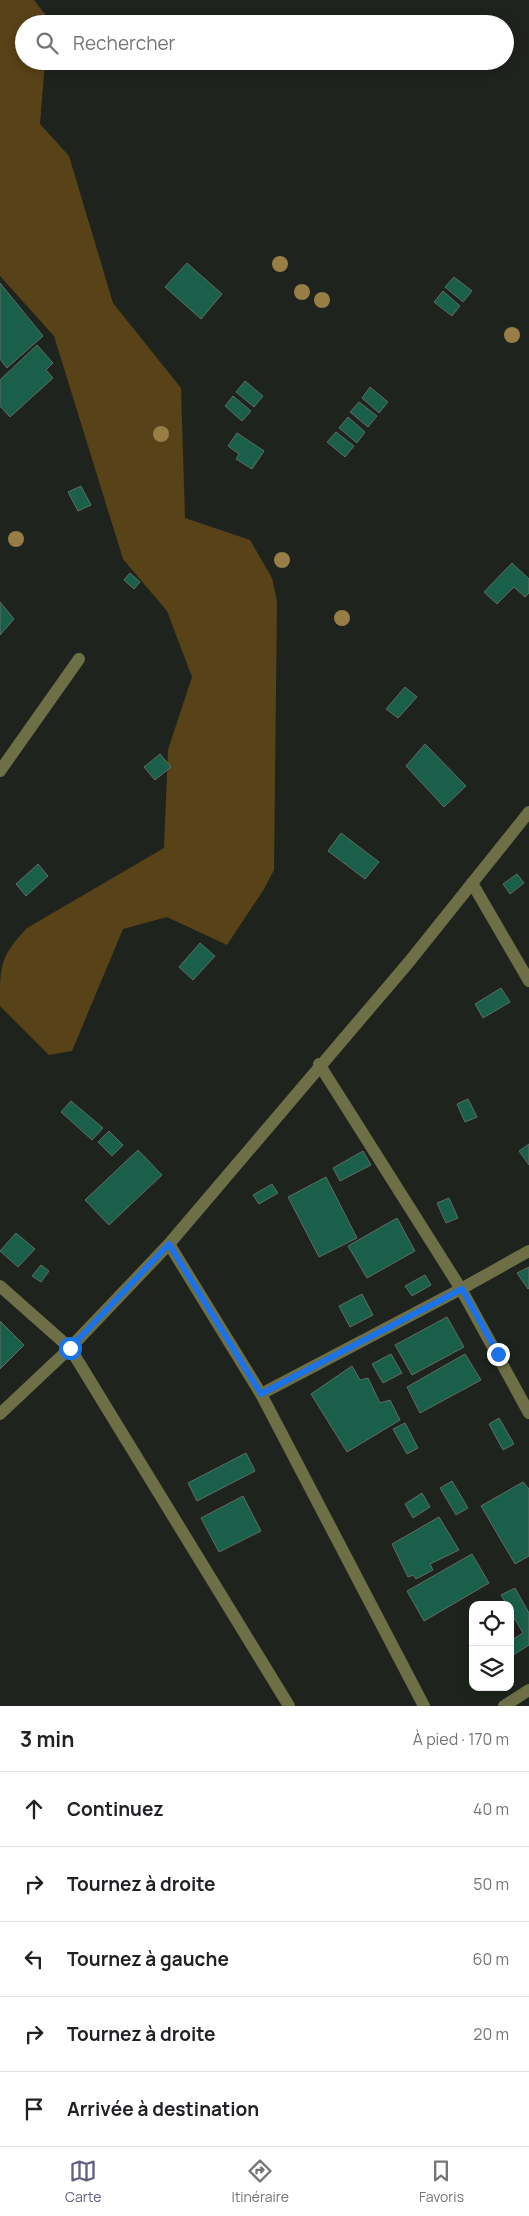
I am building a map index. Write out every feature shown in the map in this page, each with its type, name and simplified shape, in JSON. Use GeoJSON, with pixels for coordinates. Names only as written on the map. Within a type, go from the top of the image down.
{"type":"FeatureCollection","features":[{"type":"Feature","properties":{"kind":"street"},"geometry":{"type":"LineString","coordinates":[[0,771],[79,659]]}},
{"type":"Feature","properties":{"kind":"street"},"geometry":{"type":"LineString","coordinates":[[0,1414],[70,1348],[169,1244],[320,1064],[409,962],[529,812]]}},
{"type":"Feature","properties":{"kind":"street"},"geometry":{"type":"LineString","coordinates":[[472,883],[529,980]]}},
{"type":"Feature","properties":{"kind":"street"},"geometry":{"type":"LineString","coordinates":[[320,1064],[462,1289],[529,1413]]}},
{"type":"Feature","properties":{"kind":"street"},"geometry":{"type":"LineString","coordinates":[[169,1244],[261,1394],[424,1706]]}},
{"type":"Feature","properties":{"kind":"street"},"geometry":{"type":"LineString","coordinates":[[261,1394],[462,1289],[529,1251]]}},
{"type":"Feature","properties":{"kind":"street"},"geometry":{"type":"LineString","coordinates":[[0,1286],[70,1348],[289,1706]]}},
{"type":"Feature","properties":{"kind":"street"},"geometry":{"type":"LineString","coordinates":[[504,1706],[529,1690]]}},
{"type":"Feature","properties":{"kind":"shaded area"},"geometry":{"type":"Polygon","coordinates":[[[0,0],[34,0],[46,15],[15,15],[15,70],[44,70],[40,124],[69,156],[113,303],[181,388],[185,518],[250,540],[272,578],[277,601],[274,870],[264,889],[227,945],[167,917],[123,929],[72,1051],[49,1055],[0,1006],[0,980],[3,962],[11,947],[27,928],[164,848],[168,750],[192,677],[167,611],[123,559],[54,336],[0,276],[0,0]]]}},
{"type":"Feature","properties":{"kind":"building"},"geometry":{"type":"Polygon","coordinates":[[[187,263],[222,294],[201,319],[165,287],[187,263]]]}},
{"type":"Feature","properties":{"kind":"building"},"geometry":{"type":"Polygon","coordinates":[[[454,277],[472,291],[463,302],[445,287],[454,277]]]}},
{"type":"Feature","properties":{"kind":"building"},"geometry":{"type":"Polygon","coordinates":[[[0,283],[43,336],[7,368],[0,359],[0,283]]]}},
{"type":"Feature","properties":{"kind":"building"},"geometry":{"type":"Polygon","coordinates":[[[443,291],[460,306],[452,316],[434,302],[443,291]]]}},
{"type":"Feature","properties":{"kind":"building"},"geometry":{"type":"Polygon","coordinates":[[[37,345],[53,363],[46,370],[53,378],[10,417],[0,406],[0,380],[37,345]]]}},
{"type":"Feature","properties":{"kind":"building"},"geometry":{"type":"Polygon","coordinates":[[[245,381],[263,396],[254,407],[236,392],[245,381]]]}},
{"type":"Feature","properties":{"kind":"building"},"geometry":{"type":"Polygon","coordinates":[[[370,387],[388,402],[379,413],[362,398],[370,387]]]}},
{"type":"Feature","properties":{"kind":"building"},"geometry":{"type":"Polygon","coordinates":[[[233,396],[251,411],[242,421],[225,406],[233,396]]]}},
{"type":"Feature","properties":{"kind":"building"},"geometry":{"type":"Polygon","coordinates":[[[359,402],[377,416],[368,427],[350,412],[359,402]]]}},
{"type":"Feature","properties":{"kind":"building"},"geometry":{"type":"Polygon","coordinates":[[[348,417],[365,432],[357,443],[339,428],[348,417]]]}},
{"type":"Feature","properties":{"kind":"building"},"geometry":{"type":"Polygon","coordinates":[[[336,432],[354,446],[345,457],[327,442],[336,432]]]}},
{"type":"Feature","properties":{"kind":"building"},"geometry":{"type":"Polygon","coordinates":[[[237,433],[264,451],[252,469],[236,459],[239,454],[228,446],[237,433]]]}},
{"type":"Feature","properties":{"kind":"building"},"geometry":{"type":"Polygon","coordinates":[[[81,486],[91,505],[78,511],[68,492],[81,486]]]}},
{"type":"Feature","properties":{"kind":"building"},"geometry":{"type":"Polygon","coordinates":[[[512,563],[529,579],[529,593],[525,597],[514,587],[497,604],[484,592],[512,563]]]}},
{"type":"Feature","properties":{"kind":"building"},"geometry":{"type":"Polygon","coordinates":[[[130,573],[140,582],[134,589],[124,580],[130,573]]]}},
{"type":"Feature","properties":{"kind":"building"},"geometry":{"type":"Polygon","coordinates":[[[0,602],[14,619],[0,635],[0,602]]]}},
{"type":"Feature","properties":{"kind":"building"},"geometry":{"type":"Polygon","coordinates":[[[405,687],[417,697],[398,718],[386,709],[405,687]]]}},
{"type":"Feature","properties":{"kind":"building"},"geometry":{"type":"Polygon","coordinates":[[[425,744],[466,786],[444,807],[406,766],[425,744]]]}},
{"type":"Feature","properties":{"kind":"building"},"geometry":{"type":"Polygon","coordinates":[[[160,754],[171,767],[155,780],[144,767],[160,754]]]}},
{"type":"Feature","properties":{"kind":"building"},"geometry":{"type":"Polygon","coordinates":[[[341,833],[379,862],[365,879],[328,851],[341,833]]]}},
{"type":"Feature","properties":{"kind":"building"},"geometry":{"type":"Polygon","coordinates":[[[38,864],[48,876],[26,896],[16,884],[38,864]]]}},
{"type":"Feature","properties":{"kind":"building"},"geometry":{"type":"Polygon","coordinates":[[[517,874],[524,883],[510,894],[503,884],[517,874]]]}},
{"type":"Feature","properties":{"kind":"building"},"geometry":{"type":"Polygon","coordinates":[[[200,943],[215,956],[193,980],[179,967],[200,943]]]}},
{"type":"Feature","properties":{"kind":"building"},"geometry":{"type":"Polygon","coordinates":[[[501,988],[510,1002],[483,1018],[475,1004],[501,988]]]}},
{"type":"Feature","properties":{"kind":"building"},"geometry":{"type":"Polygon","coordinates":[[[468,1099],[477,1117],[465,1122],[457,1104],[468,1099]]]}},
{"type":"Feature","properties":{"kind":"building"},"geometry":{"type":"Polygon","coordinates":[[[71,1101],[103,1128],[92,1140],[61,1112],[71,1101]]]}},
{"type":"Feature","properties":{"kind":"building"},"geometry":{"type":"Polygon","coordinates":[[[109,1131],[123,1145],[112,1156],[98,1142],[109,1131]]]}},
{"type":"Feature","properties":{"kind":"building"},"geometry":{"type":"Polygon","coordinates":[[[529,1144],[529,1165],[519,1151],[529,1144]]]}},
{"type":"Feature","properties":{"kind":"building"},"geometry":{"type":"Polygon","coordinates":[[[138,1150],[162,1175],[109,1225],[85,1200],[138,1150]]]}},
{"type":"Feature","properties":{"kind":"building"},"geometry":{"type":"Polygon","coordinates":[[[363,1151],[371,1165],[340,1181],[333,1168],[363,1151]]]}},
{"type":"Feature","properties":{"kind":"building"},"geometry":{"type":"Polygon","coordinates":[[[326,1177],[357,1238],[319,1257],[288,1197],[326,1177]]]}},
{"type":"Feature","properties":{"kind":"building"},"geometry":{"type":"Polygon","coordinates":[[[272,1184],[278,1193],[259,1204],[253,1195],[272,1184]]]}},
{"type":"Feature","properties":{"kind":"building"},"geometry":{"type":"Polygon","coordinates":[[[449,1198],[458,1218],[446,1223],[437,1203],[449,1198]]]}},
{"type":"Feature","properties":{"kind":"building"},"geometry":{"type":"Polygon","coordinates":[[[397,1218],[415,1251],[367,1278],[348,1246],[397,1218]]]}},
{"type":"Feature","properties":{"kind":"building"},"geometry":{"type":"Polygon","coordinates":[[[16,1233],[35,1249],[18,1267],[0,1251],[16,1233]]]}},
{"type":"Feature","properties":{"kind":"building"},"geometry":{"type":"Polygon","coordinates":[[[41,1265],[49,1271],[41,1282],[32,1276],[41,1265]]]}},
{"type":"Feature","properties":{"kind":"building"},"geometry":{"type":"Polygon","coordinates":[[[529,1267],[529,1288],[528,1289],[517,1273],[529,1267]]]}},
{"type":"Feature","properties":{"kind":"building"},"geometry":{"type":"Polygon","coordinates":[[[425,1275],[431,1285],[412,1296],[405,1286],[425,1275]]]}},
{"type":"Feature","properties":{"kind":"building"},"geometry":{"type":"Polygon","coordinates":[[[362,1294],[373,1315],[350,1327],[339,1306],[362,1294]]]}},
{"type":"Feature","properties":{"kind":"building"},"geometry":{"type":"Polygon","coordinates":[[[447,1317],[464,1347],[412,1375],[395,1345],[447,1317]]]}},
{"type":"Feature","properties":{"kind":"building"},"geometry":{"type":"Polygon","coordinates":[[[0,1321],[24,1345],[0,1369],[0,1321]]]}},
{"type":"Feature","properties":{"kind":"building"},"geometry":{"type":"Polygon","coordinates":[[[391,1354],[402,1373],[383,1383],[372,1364],[391,1354]]]}},
{"type":"Feature","properties":{"kind":"building"},"geometry":{"type":"Polygon","coordinates":[[[465,1354],[481,1380],[420,1413],[407,1387],[465,1354]]]}},
{"type":"Feature","properties":{"kind":"building"},"geometry":{"type":"Polygon","coordinates":[[[352,1366],[360,1380],[368,1378],[380,1403],[390,1400],[400,1420],[347,1452],[311,1394],[352,1366]]]}},
{"type":"Feature","properties":{"kind":"building"},"geometry":{"type":"Polygon","coordinates":[[[499,1418],[514,1444],[503,1450],[489,1424],[499,1418]]]}},
{"type":"Feature","properties":{"kind":"building"},"geometry":{"type":"Polygon","coordinates":[[[405,1423],[418,1448],[407,1454],[393,1429],[405,1423]]]}},
{"type":"Feature","properties":{"kind":"building"},"geometry":{"type":"Polygon","coordinates":[[[246,1453],[255,1471],[197,1501],[188,1483],[246,1453]]]}},
{"type":"Feature","properties":{"kind":"building"},"geometry":{"type":"Polygon","coordinates":[[[452,1481],[468,1508],[456,1515],[440,1488],[452,1481]]]}},
{"type":"Feature","properties":{"kind":"building"},"geometry":{"type":"Polygon","coordinates":[[[523,1482],[529,1489],[529,1556],[515,1564],[481,1506],[523,1482]]]}},
{"type":"Feature","properties":{"kind":"building"},"geometry":{"type":"Polygon","coordinates":[[[422,1493],[430,1507],[413,1518],[405,1504],[422,1493]]]}},
{"type":"Feature","properties":{"kind":"building"},"geometry":{"type":"Polygon","coordinates":[[[243,1496],[261,1531],[219,1552],[201,1518],[243,1496]]]}},
{"type":"Feature","properties":{"kind":"building"},"geometry":{"type":"Polygon","coordinates":[[[439,1517],[459,1550],[430,1564],[433,1570],[416,1579],[413,1575],[408,1577],[392,1544],[439,1517]]]}},
{"type":"Feature","properties":{"kind":"building"},"geometry":{"type":"Polygon","coordinates":[[[472,1554],[489,1583],[424,1621],[407,1591],[472,1554]]]}},
{"type":"Feature","properties":{"kind":"building"},"geometry":{"type":"Polygon","coordinates":[[[515,1588],[529,1613],[529,1645],[514,1654],[514,1639],[523,1633],[514,1618],[514,1601],[505,1601],[501,1595],[515,1588]]]}},
{"type":"Feature","properties":{"kind":"route"},"geometry":{"type":"LineString","coordinates":[[70,1348],[169,1244],[261,1394],[462,1289],[498,1354]]}}]}
